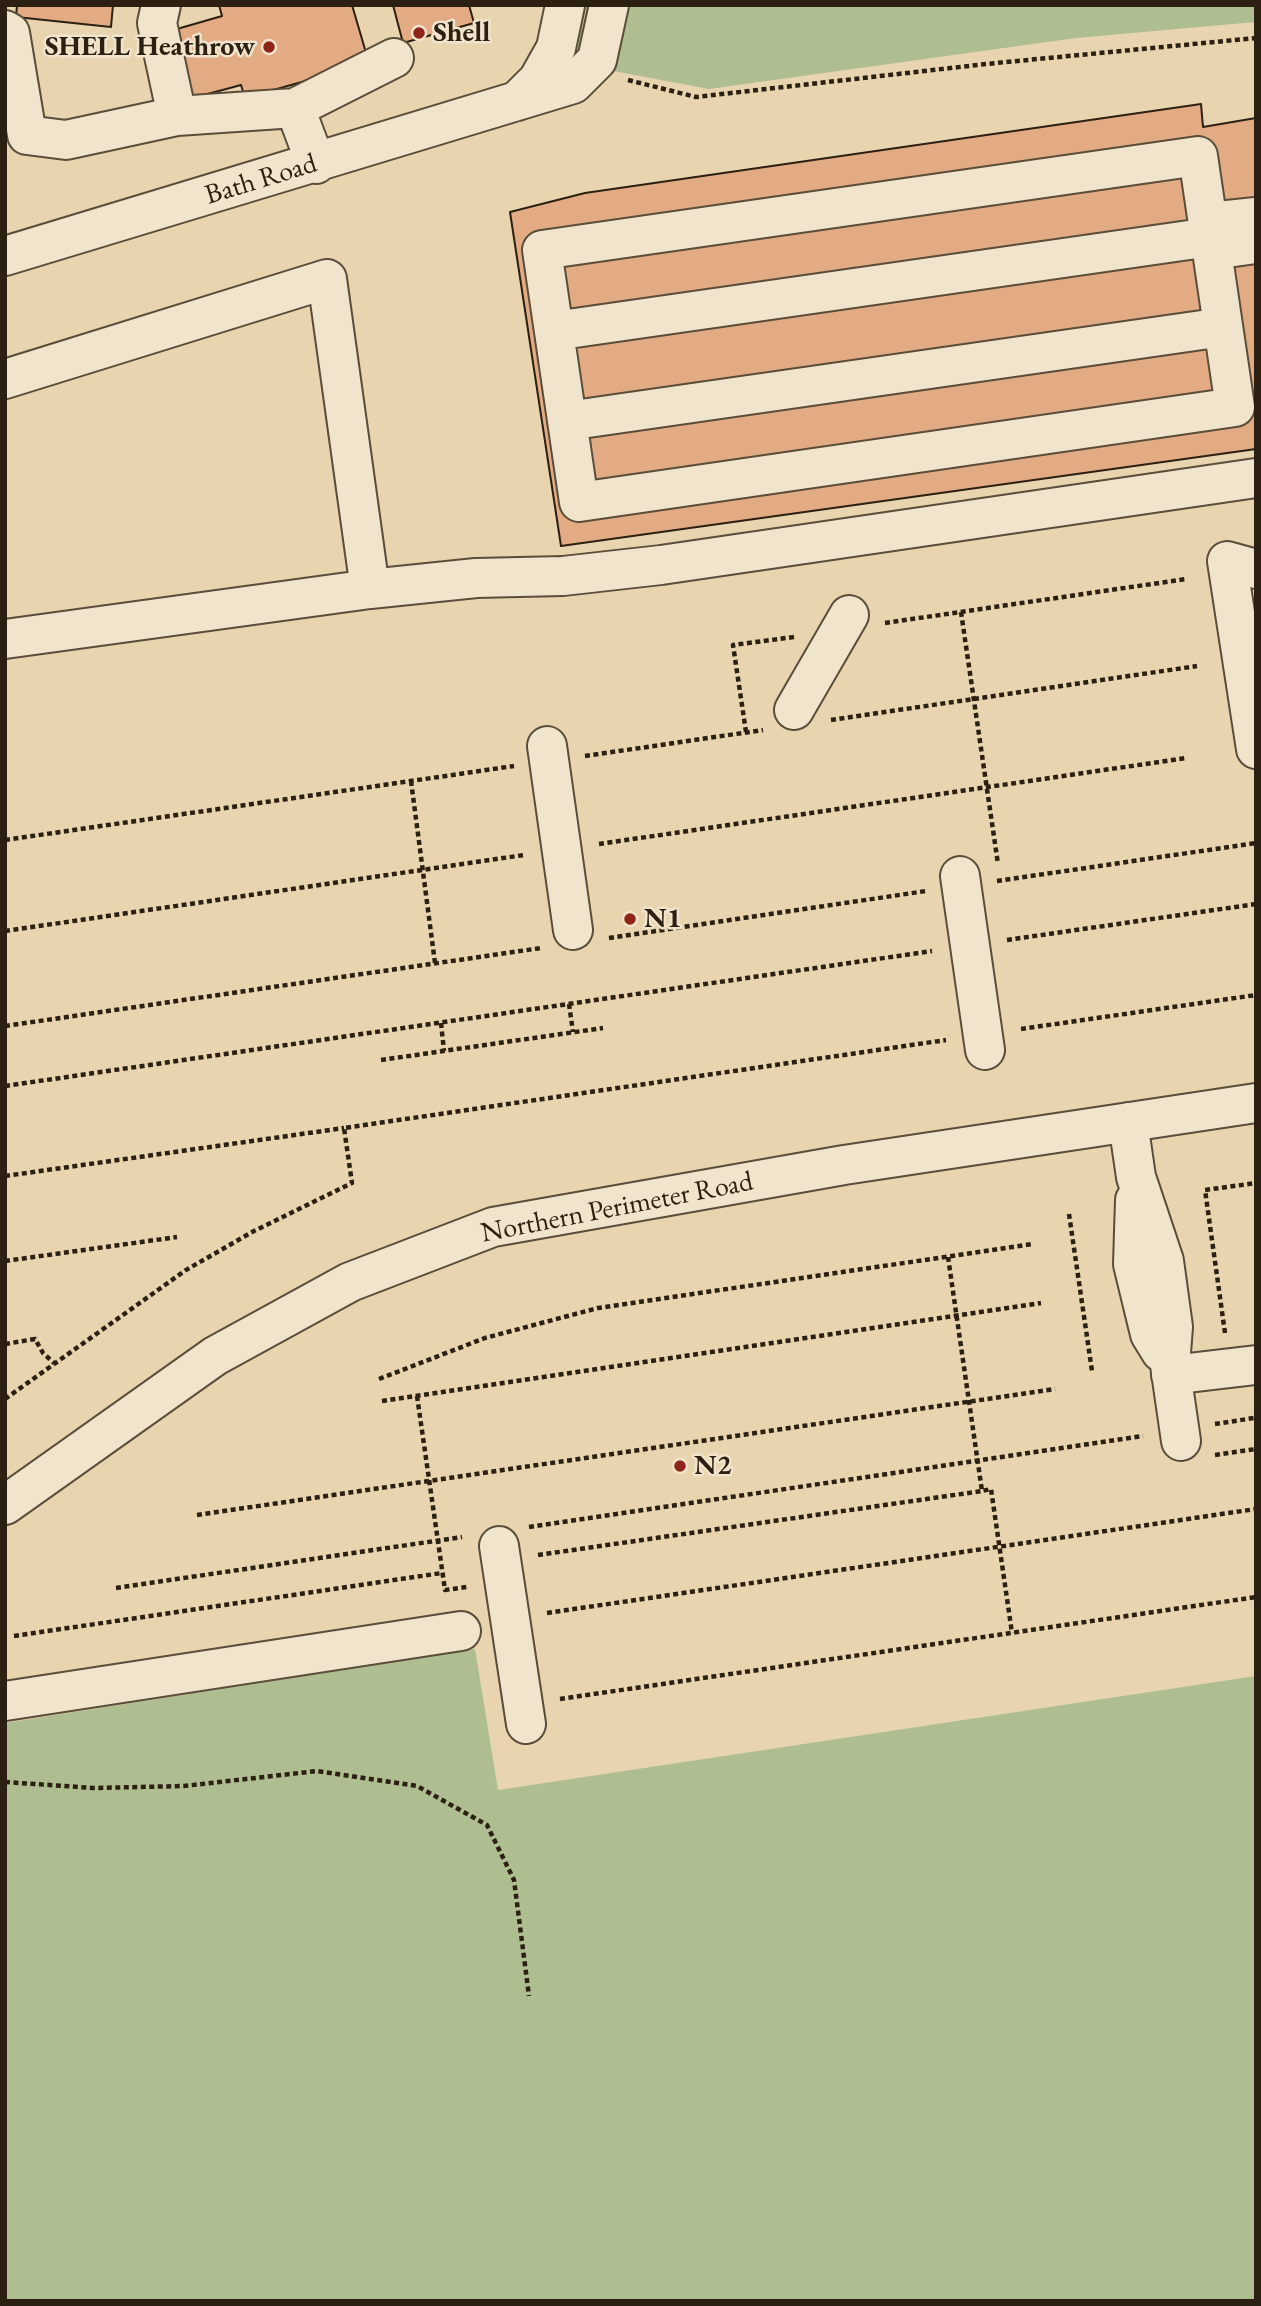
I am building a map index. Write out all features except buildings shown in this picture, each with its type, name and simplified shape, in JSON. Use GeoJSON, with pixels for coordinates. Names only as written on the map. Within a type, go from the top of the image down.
{"type":"FeatureCollection","features":[{"type":"Feature","properties":{"kind":"street"},"geometry":{"type":"LineString","coordinates":[[162,5],[157,23],[177,116]]}},
{"type":"Feature","properties":{"kind":"street","name":"Bath Road"},"geometry":{"type":"LineString","coordinates":[[516,102],[538,80],[556,48],[565,5]]}},
{"type":"Feature","properties":{"kind":"street","name":"Bath Road"},"geometry":{"type":"LineString","coordinates":[[5,256],[316,164],[573,83],[592,68],[603,39],[609,5]]}},
{"type":"Feature","properties":{"kind":"street"},"geometry":{"type":"LineString","coordinates":[[8,32],[27,135],[66,140],[177,116],[295,108],[394,58]]}},
{"type":"Feature","properties":{"kind":"street"},"geometry":{"type":"LineString","coordinates":[[295,108],[316,164]]}},
{"type":"Feature","properties":{"kind":"street"},"geometry":{"type":"LineString","coordinates":[[1199,156],[1210,236],[1235,407],[579,502],[542,250],[1199,156]]}},
{"type":"Feature","properties":{"kind":"street"},"geometry":{"type":"LineString","coordinates":[[554,331],[1210,236],[1256,216]]}},
{"type":"Feature","properties":{"kind":"street"},"geometry":{"type":"LineString","coordinates":[[1210,236],[1256,244]]}},
{"type":"Feature","properties":{"kind":"street"},"geometry":{"type":"LineString","coordinates":[[5,379],[327,279],[370,589]]}},
{"type":"Feature","properties":{"kind":"street"},"geometry":{"type":"LineString","coordinates":[[567,421],[1223,327]]}},
{"type":"Feature","properties":{"kind":"street"},"geometry":{"type":"LineString","coordinates":[[5,639],[370,589],[476,578],[563,576],[661,565],[1256,478]]}},
{"type":"Feature","properties":{"kind":"street"},"geometry":{"type":"LineString","coordinates":[[1242,577],[1256,750]]}},
{"type":"Feature","properties":{"kind":"street"},"geometry":{"type":"LineString","coordinates":[[798,719],[845,622]]}},
{"type":"Feature","properties":{"kind":"street"},"geometry":{"type":"LineString","coordinates":[[548,753],[575,938]]}},
{"type":"Feature","properties":{"kind":"street"},"geometry":{"type":"LineString","coordinates":[[961,881],[984,1042]]}},
{"type":"Feature","properties":{"kind":"street","name":"Northern Perimeter Road"},"geometry":{"type":"LineString","coordinates":[[5,1505],[215,1356],[350,1282],[493,1227],[844,1165],[1256,1102]]}},
{"type":"Feature","properties":{"kind":"street"},"geometry":{"type":"LineString","coordinates":[[1128,1122],[1136,1177],[1133,1264],[1150,1334],[1171,1370],[1199,1441]]}},
{"type":"Feature","properties":{"kind":"street"},"geometry":{"type":"LineString","coordinates":[[1171,1370],[1256,1365]]}},
{"type":"Feature","properties":{"kind":"street"},"geometry":{"type":"LineString","coordinates":[[497,1548],[526,1724]]}},
{"type":"Feature","properties":{"kind":"street"},"geometry":{"type":"LineString","coordinates":[[5,1701],[461,1631]]}},
{"type":"Feature","properties":{"kind":"path"},"geometry":{"type":"LineString","coordinates":[[622,78],[695,97],[986,64],[1256,38]]}},
{"type":"Feature","properties":{"kind":"path"},"geometry":{"type":"LineString","coordinates":[[746,732],[733,646],[845,622],[961,612],[1186,579]]}},
{"type":"Feature","properties":{"kind":"path"},"geometry":{"type":"LineString","coordinates":[[961,612],[1002,892]]}},
{"type":"Feature","properties":{"kind":"path"},"geometry":{"type":"LineString","coordinates":[[5,840],[411,781],[548,753],[746,732],[798,719],[974,699],[1197,666]]}},
{"type":"Feature","properties":{"kind":"path"},"geometry":{"type":"LineString","coordinates":[[411,781],[435,963]]}},
{"type":"Feature","properties":{"kind":"path"},"geometry":{"type":"LineString","coordinates":[[5,1026],[435,963],[575,938],[961,881],[1000,881],[1256,843]]}},
{"type":"Feature","properties":{"kind":"path"},"geometry":{"type":"LineString","coordinates":[[5,1087],[1256,904]]}},
{"type":"Feature","properties":{"kind":"path"},"geometry":{"type":"LineString","coordinates":[[1007,928],[1010,948]]}},
{"type":"Feature","properties":{"kind":"path"},"geometry":{"type":"LineString","coordinates":[[5,1176],[984,1042],[1022,1029],[1256,995]]}},
{"type":"Feature","properties":{"kind":"path"},"geometry":{"type":"LineString","coordinates":[[569,1004],[573,1032]]}},
{"type":"Feature","properties":{"kind":"path"},"geometry":{"type":"LineString","coordinates":[[1020,1017],[1022,1029]]}},
{"type":"Feature","properties":{"kind":"path"},"geometry":{"type":"LineString","coordinates":[[441,1023],[444,1051]]}},
{"type":"Feature","properties":{"kind":"path"},"geometry":{"type":"LineString","coordinates":[[381,1060],[603,1028]]}},
{"type":"Feature","properties":{"kind":"path"},"geometry":{"type":"LineString","coordinates":[[5,1399],[186,1270],[254,1231],[352,1183],[344,1128]]}},
{"type":"Feature","properties":{"kind":"path"},"geometry":{"type":"LineString","coordinates":[[1226,1334],[1205,1190],[1256,1182]]}},
{"type":"Feature","properties":{"kind":"path"},"geometry":{"type":"LineString","coordinates":[[1069,1214],[1092,1371]]}},
{"type":"Feature","properties":{"kind":"path"},"geometry":{"type":"LineString","coordinates":[[5,1261],[177,1237]]}},
{"type":"Feature","properties":{"kind":"path"},"geometry":{"type":"LineString","coordinates":[[379,1379],[485,1338],[598,1308],[1033,1244]]}},
{"type":"Feature","properties":{"kind":"path"},"geometry":{"type":"LineString","coordinates":[[948,1256],[982,1491]]}},
{"type":"Feature","properties":{"kind":"path"},"geometry":{"type":"LineString","coordinates":[[382,1401],[1041,1303]]}},
{"type":"Feature","properties":{"kind":"path"},"geometry":{"type":"LineString","coordinates":[[5,1344],[35,1339],[43,1353],[54,1363]]}},
{"type":"Feature","properties":{"kind":"path"},"geometry":{"type":"LineString","coordinates":[[197,1515],[1055,1389]]}},
{"type":"Feature","properties":{"kind":"path"},"geometry":{"type":"LineString","coordinates":[[416,1395],[445,1590],[497,1548]]}},
{"type":"Feature","properties":{"kind":"path"},"geometry":{"type":"LineString","coordinates":[[1199,1441],[1254,1418]]}},
{"type":"Feature","properties":{"kind":"path"},"geometry":{"type":"LineString","coordinates":[[116,1587],[437,1541],[497,1548],[978,1461],[1143,1436]]}},
{"type":"Feature","properties":{"kind":"path"},"geometry":{"type":"LineString","coordinates":[[1199,1441],[1256,1449]]}},
{"type":"Feature","properties":{"kind":"path"},"geometry":{"type":"LineString","coordinates":[[537,1555],[991,1489],[1012,1633]]}},
{"type":"Feature","properties":{"kind":"path"},"geometry":{"type":"LineString","coordinates":[[546,1614],[1256,1509]]}},
{"type":"Feature","properties":{"kind":"path"},"geometry":{"type":"LineString","coordinates":[[14,1636],[442,1573]]}},
{"type":"Feature","properties":{"kind":"path"},"geometry":{"type":"LineString","coordinates":[[559,1700],[1256,1597]]}},
{"type":"Feature","properties":{"kind":"path"},"geometry":{"type":"LineString","coordinates":[[5,1782],[94,1788],[184,1786],[317,1771],[417,1786],[487,1825],[514,1880],[529,1996]]}},
{"type":"Feature","properties":{"kind":"green space"},"geometry":{"type":"Polygon","coordinates":[[[582,5],[593,5],[583,53],[573,49],[582,5]]]}},
{"type":"Feature","properties":{"kind":"green space"},"geometry":{"type":"Polygon","coordinates":[[[632,5],[1256,5],[1256,22],[1076,38],[709,89],[613,71],[627,11],[632,5]]]}},
{"type":"Feature","properties":{"kind":"green space"},"geometry":{"type":"Polygon","coordinates":[[[475,1649],[498,1790],[1256,1676],[1256,2301],[5,2301],[5,1723],[475,1649]]]}},
{"type":"Feature","properties":{"kind":"place","name":"Shell"},"geometry":{"type":"Point","coordinates":[419,33]}},
{"type":"Feature","properties":{"kind":"place","name":"SHELL Heathrow"},"geometry":{"type":"Point","coordinates":[269,47]}},
{"type":"Feature","properties":{"kind":"place","name":"N1"},"geometry":{"type":"Point","coordinates":[630,919]}},
{"type":"Feature","properties":{"kind":"place","name":"N2"},"geometry":{"type":"Point","coordinates":[680,1466]}}]}
